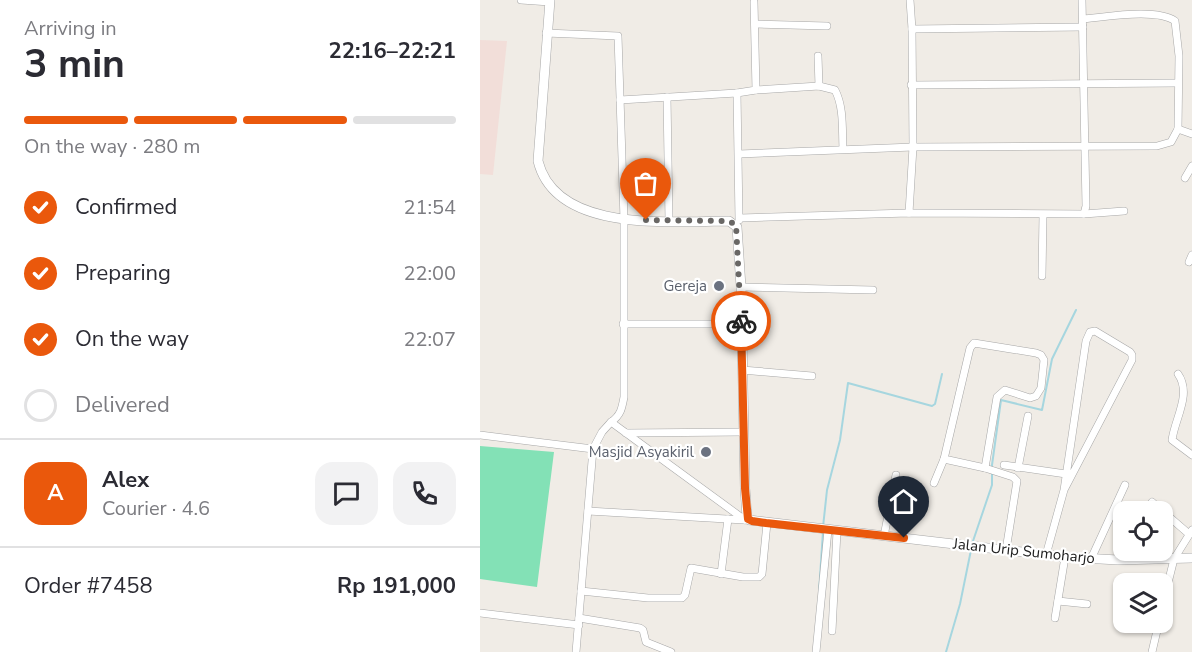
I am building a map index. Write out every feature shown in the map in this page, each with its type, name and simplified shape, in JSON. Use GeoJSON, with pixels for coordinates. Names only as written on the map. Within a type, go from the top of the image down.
{"type":"FeatureCollection","features":[{"type":"Feature","properties":{"kind":"street"},"geometry":{"type":"LineString","coordinates":[[521,0],[550,1],[538,161],[541,174],[557,192],[576,206],[591,212],[624,220],[738,221],[909,213],[1043,215],[1124,211]]}},
{"type":"Feature","properties":{"kind":"street"},"geometry":{"type":"LineString","coordinates":[[909,213],[913,147],[910,0]]}},
{"type":"Feature","properties":{"kind":"street"},"geometry":{"type":"LineString","coordinates":[[1082,0],[1086,206],[1084,214]]}},
{"type":"Feature","properties":{"kind":"street"},"geometry":{"type":"LineString","coordinates":[[754,2],[756,90]]}},
{"type":"Feature","properties":{"kind":"street"},"geometry":{"type":"LineString","coordinates":[[739,154],[843,148],[1157,146],[1171,142],[1178,129],[1179,56],[1175,21],[1167,16],[1146,15],[1083,19]]}},
{"type":"Feature","properties":{"kind":"street"},"geometry":{"type":"LineString","coordinates":[[755,24],[827,26]]}},
{"type":"Feature","properties":{"kind":"street"},"geometry":{"type":"LineString","coordinates":[[912,29],[1083,27]]}},
{"type":"Feature","properties":{"kind":"street"},"geometry":{"type":"LineString","coordinates":[[546,33],[618,36],[624,220],[624,397],[622,410],[618,417],[602,432],[593,449],[576,652]]}},
{"type":"Feature","properties":{"kind":"street"},"geometry":{"type":"LineString","coordinates":[[818,56],[819,86]]}},
{"type":"Feature","properties":{"kind":"street"},"geometry":{"type":"LineString","coordinates":[[911,85],[1178,83]]}},
{"type":"Feature","properties":{"kind":"street"},"geometry":{"type":"LineString","coordinates":[[620,100],[819,86],[835,90],[839,98],[843,148]]}},
{"type":"Feature","properties":{"kind":"street"},"geometry":{"type":"LineString","coordinates":[[737,93],[738,221],[747,520]]}},
{"type":"Feature","properties":{"kind":"street"},"geometry":{"type":"LineString","coordinates":[[667,97],[669,221]]}},
{"type":"Feature","properties":{"kind":"street"},"geometry":{"type":"LineString","coordinates":[[1178,129],[1192,134]]}},
{"type":"Feature","properties":{"kind":"street"},"geometry":{"type":"LineString","coordinates":[[1185,178],[1192,166]]}},
{"type":"Feature","properties":{"kind":"street"},"geometry":{"type":"LineString","coordinates":[[1042,276],[1043,215]]}},
{"type":"Feature","properties":{"kind":"street"},"geometry":{"type":"LineString","coordinates":[[741,287],[873,290]]}},
{"type":"Feature","properties":{"kind":"street"},"geometry":{"type":"LineString","coordinates":[[623,324],[741,324]]}},
{"type":"Feature","properties":{"kind":"street"},"geometry":{"type":"LineString","coordinates":[[1046,555],[1064,490],[1086,341],[1090,332],[1095,331],[1130,352],[1132,360],[1064,490]]}},
{"type":"Feature","properties":{"kind":"street"},"geometry":{"type":"LineString","coordinates":[[934,483],[944,459],[973,344],[980,343],[1038,354],[1043,357],[1045,364],[1039,394],[1030,398],[1005,390],[997,397],[987,468]]}},
{"type":"Feature","properties":{"kind":"street"},"geometry":{"type":"LineString","coordinates":[[742,370],[812,376]]}},
{"type":"Feature","properties":{"kind":"street"},"geometry":{"type":"LineString","coordinates":[[1178,374],[1184,381],[1185,399],[1172,440],[1192,455]]}},
{"type":"Feature","properties":{"kind":"street"},"geometry":{"type":"LineString","coordinates":[[1018,468],[1028,416]]}},
{"type":"Feature","properties":{"kind":"street"},"geometry":{"type":"LineString","coordinates":[[611,422],[747,520]]}},
{"type":"Feature","properties":{"kind":"street"},"geometry":{"type":"LineString","coordinates":[[626,433],[743,432]]}},
{"type":"Feature","properties":{"kind":"street"},"geometry":{"type":"LineString","coordinates":[[480,435],[593,449]]}},
{"type":"Feature","properties":{"kind":"street"},"geometry":{"type":"LineString","coordinates":[[944,459],[987,468],[1013,477],[1017,484],[1006,550]]}},
{"type":"Feature","properties":{"kind":"street"},"geometry":{"type":"LineString","coordinates":[[1004,465],[1066,474]]}},
{"type":"Feature","properties":{"kind":"street"},"geometry":{"type":"LineString","coordinates":[[884,536],[896,475]]}},
{"type":"Feature","properties":{"kind":"street"},"geometry":{"type":"LineString","coordinates":[[1091,559],[1125,485]]}},
{"type":"Feature","properties":{"kind":"street"},"geometry":{"type":"LineString","coordinates":[[588,512],[747,520]]}},
{"type":"Feature","properties":{"kind":"street"},"geometry":{"type":"LineString","coordinates":[[1171,573],[1174,560],[1191,532],[1173,518]]}},
{"type":"Feature","properties":{"kind":"street"},"geometry":{"type":"LineString","coordinates":[[721,574],[728,519]]}},
{"type":"Feature","properties":{"kind":"street","name":"Jalan Urip Sumoharjo"},"geometry":{"type":"LineString","coordinates":[[747,520],[1065,557],[1174,560],[1192,558]]}},
{"type":"Feature","properties":{"kind":"street"},"geometry":{"type":"LineString","coordinates":[[581,591],[648,598],[682,598],[686,595],[691,569],[749,578],[761,576],[766,523]]}},
{"type":"Feature","properties":{"kind":"street"},"geometry":{"type":"LineString","coordinates":[[827,530],[832,631]]}},
{"type":"Feature","properties":{"kind":"street"},"geometry":{"type":"LineString","coordinates":[[816,652],[827,530]]}},
{"type":"Feature","properties":{"kind":"street"},"geometry":{"type":"LineString","coordinates":[[1055,618],[1065,557]]}},
{"type":"Feature","properties":{"kind":"street"},"geometry":{"type":"LineString","coordinates":[[1058,601],[1087,604]]}},
{"type":"Feature","properties":{"kind":"street"},"geometry":{"type":"LineString","coordinates":[[480,613],[640,628],[643,630],[646,642],[671,652]]}},
{"type":"Feature","properties":{"kind":"street"},"geometry":{"type":"LineString","coordinates":[[1152,652],[1156,633]]}},
{"type":"Feature","properties":{"kind":"shaded area"},"geometry":{"type":"Polygon","coordinates":[[[480,40],[507,41],[493,175],[480,174],[480,40]]]}},
{"type":"Feature","properties":{"kind":"green space"},"geometry":{"type":"Polygon","coordinates":[[[480,446],[554,452],[537,587],[480,579],[480,446]]]}},
{"type":"Feature","properties":{"kind":"waterway"},"geometry":{"type":"LineString","coordinates":[[972,544],[992,485],[992,465],[1001,400],[1042,410],[1052,359],[1076,310]]}},
{"type":"Feature","properties":{"kind":"waterway"},"geometry":{"type":"LineString","coordinates":[[823,527],[827,490],[840,440],[848,383],[932,406],[935,404],[942,374]]}},
{"type":"Feature","properties":{"kind":"waterway"},"geometry":{"type":"LineString","coordinates":[[819,592],[823,532]]}},
{"type":"Feature","properties":{"kind":"waterway"},"geometry":{"type":"LineString","coordinates":[[946,652],[960,604],[971,550]]}},
{"type":"Feature","properties":{"kind":"way so far"},"geometry":{"type":"LineString","coordinates":[[646,220],[729,221],[736,225],[741,321]]}},
{"type":"Feature","properties":{"kind":"place","name":"Gereja"},"geometry":{"type":"Point","coordinates":[719,286]}},
{"type":"Feature","properties":{"kind":"place","name":"Masjid Asyakiril"},"geometry":{"type":"Point","coordinates":[706,452]}},
{"type":"Feature","properties":{"kind":"route"},"geometry":{"type":"LineString","coordinates":[[741,321],[745,488],[748,519],[828,531],[904,538]]}}]}
